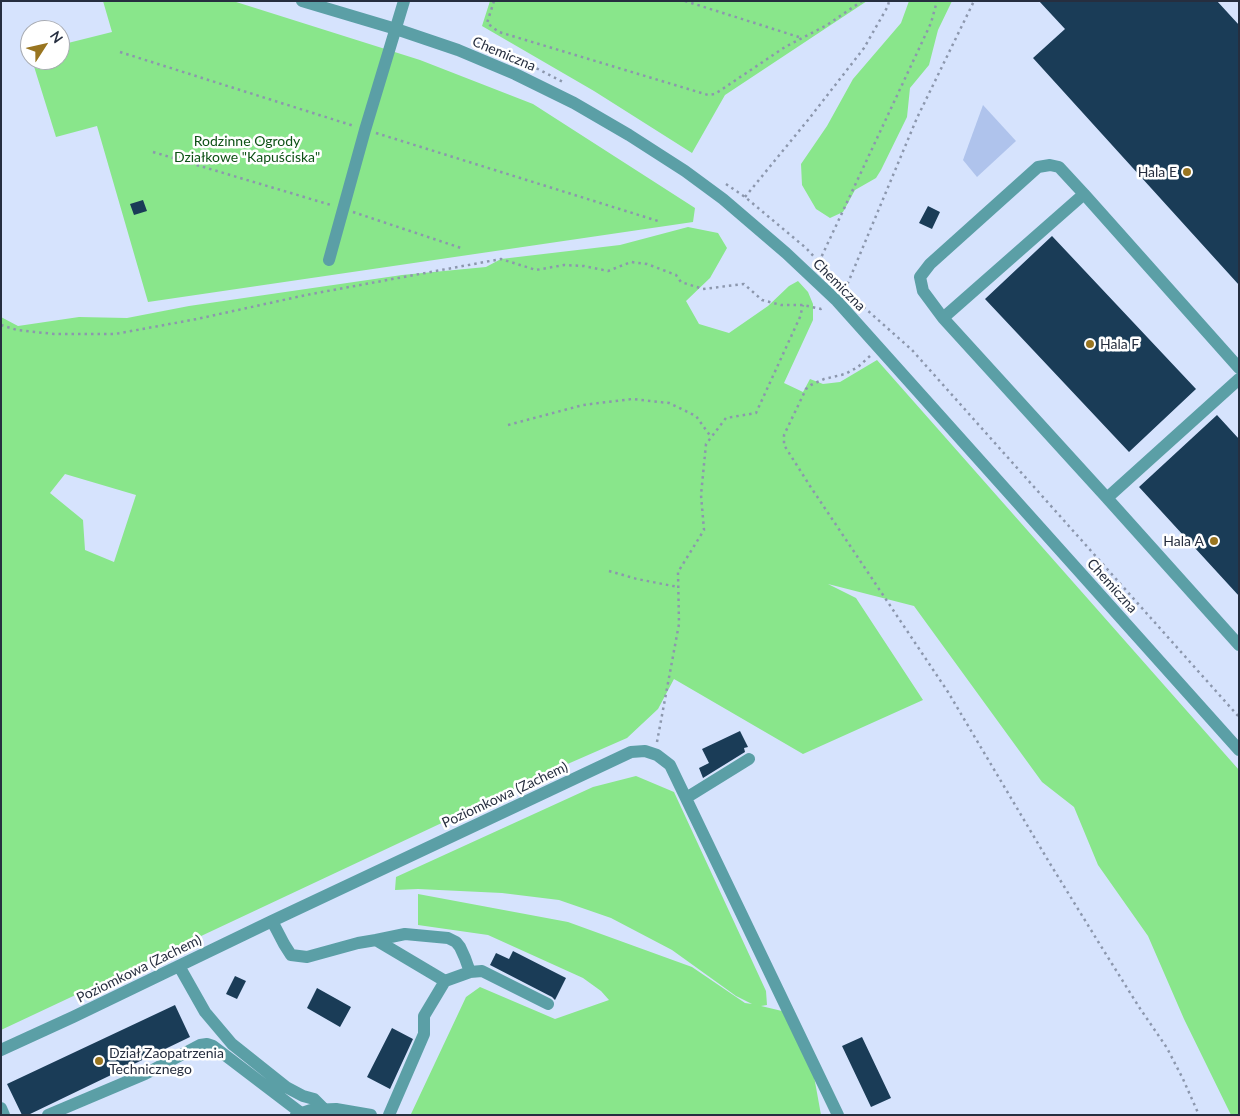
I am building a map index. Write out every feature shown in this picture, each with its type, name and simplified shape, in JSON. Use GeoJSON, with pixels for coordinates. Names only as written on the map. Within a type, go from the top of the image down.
{"type":"FeatureCollection","features":[{"type":"Feature","properties":{"kind":"street","name":"Chemiczna"},"geometry":{"type":"LineString","coordinates":[[302,1],[458,50],[515,74],[574,103],[629,135],[684,170],[734,208],[837,302],[1239,750]]}},
{"type":"Feature","properties":{"kind":"street"},"geometry":{"type":"LineString","coordinates":[[329,260],[404,1]]}},
{"type":"Feature","properties":{"kind":"street"},"geometry":{"type":"LineString","coordinates":[[1239,368],[1059,167],[1050,165],[1038,167],[930,264],[920,278],[923,291],[943,318],[1239,645]]}},
{"type":"Feature","properties":{"kind":"street"},"geometry":{"type":"LineString","coordinates":[[943,318],[1084,194]]}},
{"type":"Feature","properties":{"kind":"street"},"geometry":{"type":"LineString","coordinates":[[837,302],[845,290]]}},
{"type":"Feature","properties":{"kind":"street"},"geometry":{"type":"LineString","coordinates":[[1107,498],[1239,379]]}},
{"type":"Feature","properties":{"kind":"street","name":"Poziomkowa (Zachem)"},"geometry":{"type":"LineString","coordinates":[[1,1050],[72,1018],[272,920],[631,752],[646,751],[657,755]]}},
{"type":"Feature","properties":{"kind":"street"},"geometry":{"type":"LineString","coordinates":[[657,755],[670,765],[838,1115]]}},
{"type":"Feature","properties":{"kind":"street"},"geometry":{"type":"LineString","coordinates":[[686,798],[749,759]]}},
{"type":"Feature","properties":{"kind":"street"},"geometry":{"type":"LineString","coordinates":[[272,920],[291,955],[308,957],[358,943],[405,934],[448,938],[456,942],[460,947],[470,972]]}},
{"type":"Feature","properties":{"kind":"street"},"geometry":{"type":"LineString","coordinates":[[376,940],[444,982]]}},
{"type":"Feature","properties":{"kind":"street"},"geometry":{"type":"LineString","coordinates":[[179,966],[205,1012],[232,1044],[286,1087],[303,1096],[314,1099],[324,1109]]}},
{"type":"Feature","properties":{"kind":"street"},"geometry":{"type":"LineString","coordinates":[[389,1115],[424,1034],[424,1016],[444,982],[470,972],[482,971],[548,1004]]}},
{"type":"Feature","properties":{"kind":"street"},"geometry":{"type":"LineString","coordinates":[[48,1115],[145,1074],[207,1044],[213,1046],[298,1114],[311,1110],[336,1109],[371,1115]]}},
{"type":"Feature","properties":{"kind":"street"},"geometry":{"type":"LineString","coordinates":[[1,1108],[4,1115]]}},
{"type":"Feature","properties":{"kind":"path"},"geometry":{"type":"LineString","coordinates":[[494,1],[486,23],[499,32],[708,95],[715,94],[785,47],[827,25],[862,1]]}},
{"type":"Feature","properties":{"kind":"path"},"geometry":{"type":"LineString","coordinates":[[685,1],[803,38]]}},
{"type":"Feature","properties":{"kind":"path"},"geometry":{"type":"LineString","coordinates":[[734,208],[808,120],[864,48],[889,1]]}},
{"type":"Feature","properties":{"kind":"path"},"geometry":{"type":"LineString","coordinates":[[819,262],[931,23],[937,1]]}},
{"type":"Feature","properties":{"kind":"path"},"geometry":{"type":"LineString","coordinates":[[974,1],[917,118],[845,290],[912,350],[1239,717]]}},
{"type":"Feature","properties":{"kind":"path"},"geometry":{"type":"LineString","coordinates":[[120,52],[658,221]]}},
{"type":"Feature","properties":{"kind":"path"},"geometry":{"type":"LineString","coordinates":[[153,152],[344,209],[464,249]]}},
{"type":"Feature","properties":{"kind":"path"},"geometry":{"type":"LineString","coordinates":[[1,325],[17,330],[54,334],[115,334],[197,319],[306,295],[501,259],[536,270],[564,265],[584,266],[608,271],[631,262],[647,264],[676,276],[681,282],[703,289],[744,284],[762,300],[781,305],[803,305],[821,309],[837,302]]}},
{"type":"Feature","properties":{"kind":"path"},"geometry":{"type":"LineString","coordinates":[[657,755],[657,740],[679,624],[678,572],[704,530],[701,495],[706,444],[726,418],[756,412],[800,317],[803,305]]}},
{"type":"Feature","properties":{"kind":"path"},"geometry":{"type":"LineString","coordinates":[[879,348],[858,367],[844,374],[824,379],[806,389],[784,435],[784,445],[948,692],[1049,862],[1167,1048],[1199,1115]]}},
{"type":"Feature","properties":{"kind":"path"},"geometry":{"type":"LineString","coordinates":[[508,426],[583,405],[632,399],[670,404],[696,416],[711,436]]}},
{"type":"Feature","properties":{"kind":"path"},"geometry":{"type":"LineString","coordinates":[[609,571],[678,587]]}},
{"type":"Feature","properties":{"kind":"green space","name":"Rodzinne Ogrody Działkowe \"Kapuściska\""},"geometry":{"type":"Polygon","coordinates":[[[103,1],[233,1],[420,60],[533,104],[695,208],[693,222],[148,302],[97,126],[56,137],[35,70],[70,70],[70,42],[112,32],[103,1]]]}},
{"type":"Feature","properties":{"kind":"green space"},"geometry":{"type":"Polygon","coordinates":[[[490,1],[867,1],[725,95],[692,153],[594,91],[482,26],[490,1]]]}},
{"type":"Feature","properties":{"kind":"green space"},"geometry":{"type":"Polygon","coordinates":[[[909,1],[952,1],[938,30],[929,65],[910,88],[907,117],[881,170],[876,178],[855,190],[843,212],[830,218],[816,209],[802,185],[801,164],[827,126],[853,79],[901,23],[909,1]]]}},
{"type":"Feature","properties":{"kind":"green space"},"geometry":{"type":"Polygon","coordinates":[[[688,227],[718,233],[727,248],[710,278],[686,301],[699,324],[729,333],[768,306],[789,286],[798,281],[808,292],[813,304],[813,320],[784,383],[803,392],[810,379],[823,384],[840,382],[877,360],[1239,770],[1239,1115],[1231,1115],[1184,1019],[1148,936],[1098,865],[1074,807],[1042,782],[914,606],[828,584],[856,598],[923,700],[803,754],[674,679],[658,709],[627,738],[563,766],[1,1030],[1,317],[18,326],[79,317],[127,318],[189,306],[402,275],[486,267],[501,259],[620,245],[688,227]],[[65,474],[50,493],[83,520],[85,550],[114,562],[136,495],[65,474]]]}},
{"type":"Feature","properties":{"kind":"green space"},"geometry":{"type":"Polygon","coordinates":[[[636,776],[674,792],[766,991],[767,1005],[761,1006],[782,1011],[814,1076],[821,1115],[411,1114],[466,997],[480,987],[555,1019],[609,1000],[601,991],[583,978],[488,935],[418,925],[418,894],[568,922],[692,967],[745,1003],[752,1004],[736,996],[672,950],[611,918],[559,900],[502,893],[418,889],[395,890],[396,877],[593,787],[636,776]]]}},
{"type":"Feature","properties":{"kind":"water"},"geometry":{"type":"Polygon","coordinates":[[[983,105],[1016,141],[977,177],[963,160],[983,105]]]}},
{"type":"Feature","properties":{"kind":"building","name":"Hala E"},"geometry":{"type":"Polygon","coordinates":[[[1039,1],[1217,1],[1239,25],[1239,285],[1033,58],[1065,29],[1039,1]]]}},
{"type":"Feature","properties":{"kind":"building"},"geometry":{"type":"Polygon","coordinates":[[[143,200],[147,211],[134,215],[130,204],[143,200]]]}},
{"type":"Feature","properties":{"kind":"building"},"geometry":{"type":"Polygon","coordinates":[[[928,206],[940,212],[932,229],[919,223],[928,206]]]}},
{"type":"Feature","properties":{"kind":"building","name":"Hala F"},"geometry":{"type":"Polygon","coordinates":[[[1052,236],[1196,389],[1129,452],[985,299],[1052,236]]]}},
{"type":"Feature","properties":{"kind":"building","name":"Hala A"},"geometry":{"type":"Polygon","coordinates":[[[1217,415],[1239,439],[1239,596],[1139,487],[1217,415]]]}},
{"type":"Feature","properties":{"kind":"building"},"geometry":{"type":"Polygon","coordinates":[[[740,731],[748,747],[744,748],[745,752],[703,778],[699,768],[709,763],[702,749],[740,731]]]}},
{"type":"Feature","properties":{"kind":"building"},"geometry":{"type":"Polygon","coordinates":[[[513,951],[566,978],[555,1000],[490,965],[496,953],[509,959],[513,951]]]}},
{"type":"Feature","properties":{"kind":"building"},"geometry":{"type":"Polygon","coordinates":[[[235,976],[246,981],[237,999],[226,994],[235,976]]]}},
{"type":"Feature","properties":{"kind":"building"},"geometry":{"type":"Polygon","coordinates":[[[317,988],[351,1007],[340,1027],[307,1008],[317,988]]]}},
{"type":"Feature","properties":{"kind":"building","name":"Dział Zaopatrzenia Technicznego"},"geometry":{"type":"Polygon","coordinates":[[[175,1005],[190,1037],[28,1115],[22,1115],[7,1084],[175,1005]]]}},
{"type":"Feature","properties":{"kind":"building"},"geometry":{"type":"Polygon","coordinates":[[[392,1028],[413,1039],[390,1089],[367,1077],[392,1028]]]}},
{"type":"Feature","properties":{"kind":"building"},"geometry":{"type":"Polygon","coordinates":[[[862,1037],[891,1098],[871,1107],[842,1046],[862,1037]]]}},
{"type":"Feature","properties":{"kind":"place","name":"Hala E"},"geometry":{"type":"Point","coordinates":[1187,172]}},
{"type":"Feature","properties":{"kind":"place","name":"Hala F"},"geometry":{"type":"Point","coordinates":[1090,344]}},
{"type":"Feature","properties":{"kind":"place","name":"Hala A"},"geometry":{"type":"Point","coordinates":[1214,541]}},
{"type":"Feature","properties":{"kind":"place","name":"Dział Zaopatrzenia Technicznego"},"geometry":{"type":"Point","coordinates":[99,1061]}}]}
